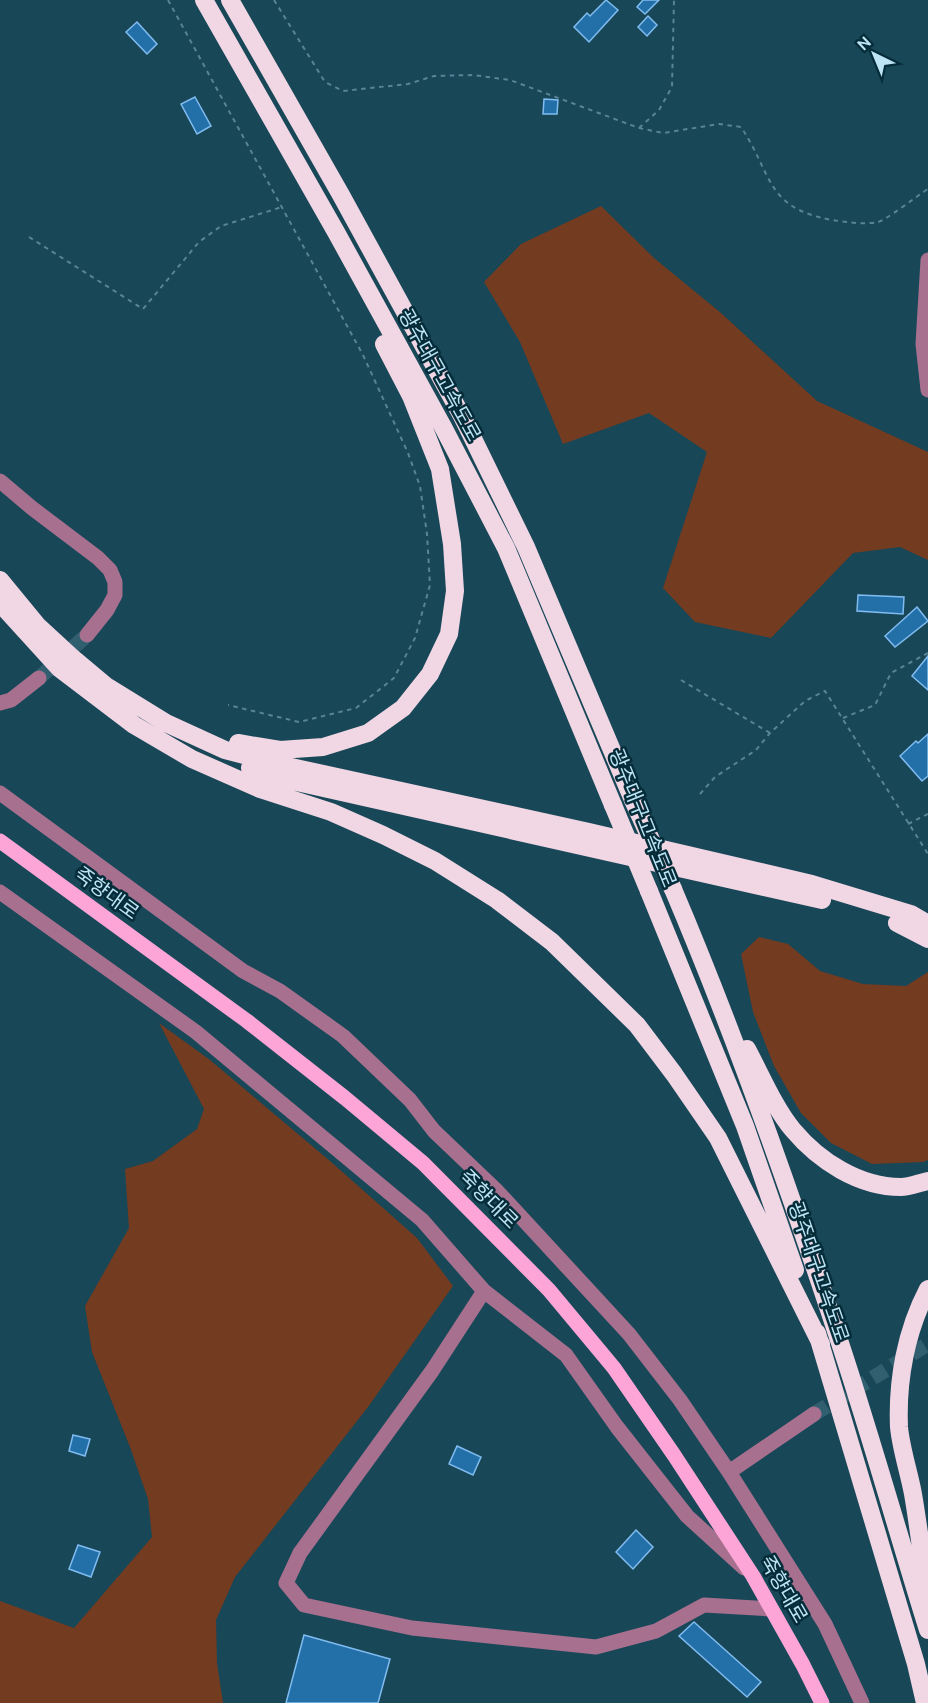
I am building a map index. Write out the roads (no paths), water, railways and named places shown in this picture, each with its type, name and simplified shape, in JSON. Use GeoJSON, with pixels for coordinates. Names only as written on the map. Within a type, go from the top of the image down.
{"type":"FeatureCollection","features":[{"type":"Feature","properties":{"kind":"highway","name":"광주대구고속도로"},"geometry":{"type":"LineString","coordinates":[[204,0],[336,232],[442,425],[506,548],[745,1126],[821,1344],[916,1664],[925,1703]]}},
{"type":"Feature","properties":{"kind":"highway","name":"광주대구고속도로"},"geometry":{"type":"LineString","coordinates":[[230,0],[341,195],[463,418],[526,547],[673,889],[714,985],[840,1341],[928,1630]]}},
{"type":"Feature","properties":{"kind":"highway"},"geometry":{"type":"LineString","coordinates":[[163,731],[280,750],[323,747],[368,733],[402,708],[430,674],[449,634],[455,591],[452,544],[440,469],[411,396],[364,304],[336,232]]}},
{"type":"Feature","properties":{"kind":"highway"},"geometry":{"type":"LineString","coordinates":[[0,580],[37,625],[75,660],[163,731],[192,759],[260,789],[331,813],[383,835],[435,861],[497,900],[552,942],[637,1025],[718,1138],[821,1344]]}},
{"type":"Feature","properties":{"kind":"highway"},"geometry":{"type":"LineString","coordinates":[[0,603],[59,668],[134,724],[282,765],[589,832],[812,884],[900,911],[928,924]]}},
{"type":"Feature","properties":{"kind":"highway"},"geometry":{"type":"LineString","coordinates":[[163,731],[279,778],[806,895],[907,926],[928,939]]}},
{"type":"Feature","properties":{"kind":"highway"},"geometry":{"type":"LineString","coordinates":[[714,985],[792,1129],[814,1150],[839,1171],[873,1183],[902,1187],[928,1181]]}},
{"type":"Feature","properties":{"kind":"highway"},"geometry":{"type":"LineString","coordinates":[[928,1289],[919,1306],[907,1344],[899,1390],[899,1419],[928,1599]]}},
{"type":"Feature","properties":{"kind":"main road","name":"죽향대로"},"geometry":{"type":"LineString","coordinates":[[0,841],[247,1021],[345,1098],[439,1179],[549,1290],[614,1368],[674,1455],[753,1576],[822,1703]]}},
{"type":"Feature","properties":{"kind":"street"},"geometry":{"type":"LineString","coordinates":[[928,260],[923,344],[928,390]]}},
{"type":"Feature","properties":{"kind":"street"},"geometry":{"type":"LineString","coordinates":[[0,481],[110,570],[115,582],[115,595],[107,610],[87,635]]}},
{"type":"Feature","properties":{"kind":"street"},"geometry":{"type":"LineString","coordinates":[[0,703],[11,700],[39,678]]}},
{"type":"Feature","properties":{"kind":"street"},"geometry":{"type":"LineString","coordinates":[[0,793],[243,971],[280,991],[343,1036],[410,1100],[434,1131],[497,1191],[629,1334],[680,1400],[729,1472],[825,1624],[862,1703]]}},
{"type":"Feature","properties":{"kind":"street"},"geometry":{"type":"LineString","coordinates":[[0,892],[205,1040],[422,1220],[484,1291],[566,1355],[617,1427],[687,1515],[753,1576]]}},
{"type":"Feature","properties":{"kind":"street"},"geometry":{"type":"LineString","coordinates":[[484,1291],[432,1371],[300,1553],[286,1583],[304,1605],[412,1628],[596,1647],[656,1631],[704,1605],[771,1609]]}},
{"type":"Feature","properties":{"kind":"street"},"geometry":{"type":"LineString","coordinates":[[729,1472],[814,1414]]}},
{"type":"Feature","properties":{"kind":"tunnel"},"geometry":{"type":"LineString","coordinates":[[39,678],[87,635]]}},
{"type":"Feature","properties":{"kind":"tunnel"},"geometry":{"type":"LineString","coordinates":[[814,1414],[928,1344]]}}]}
